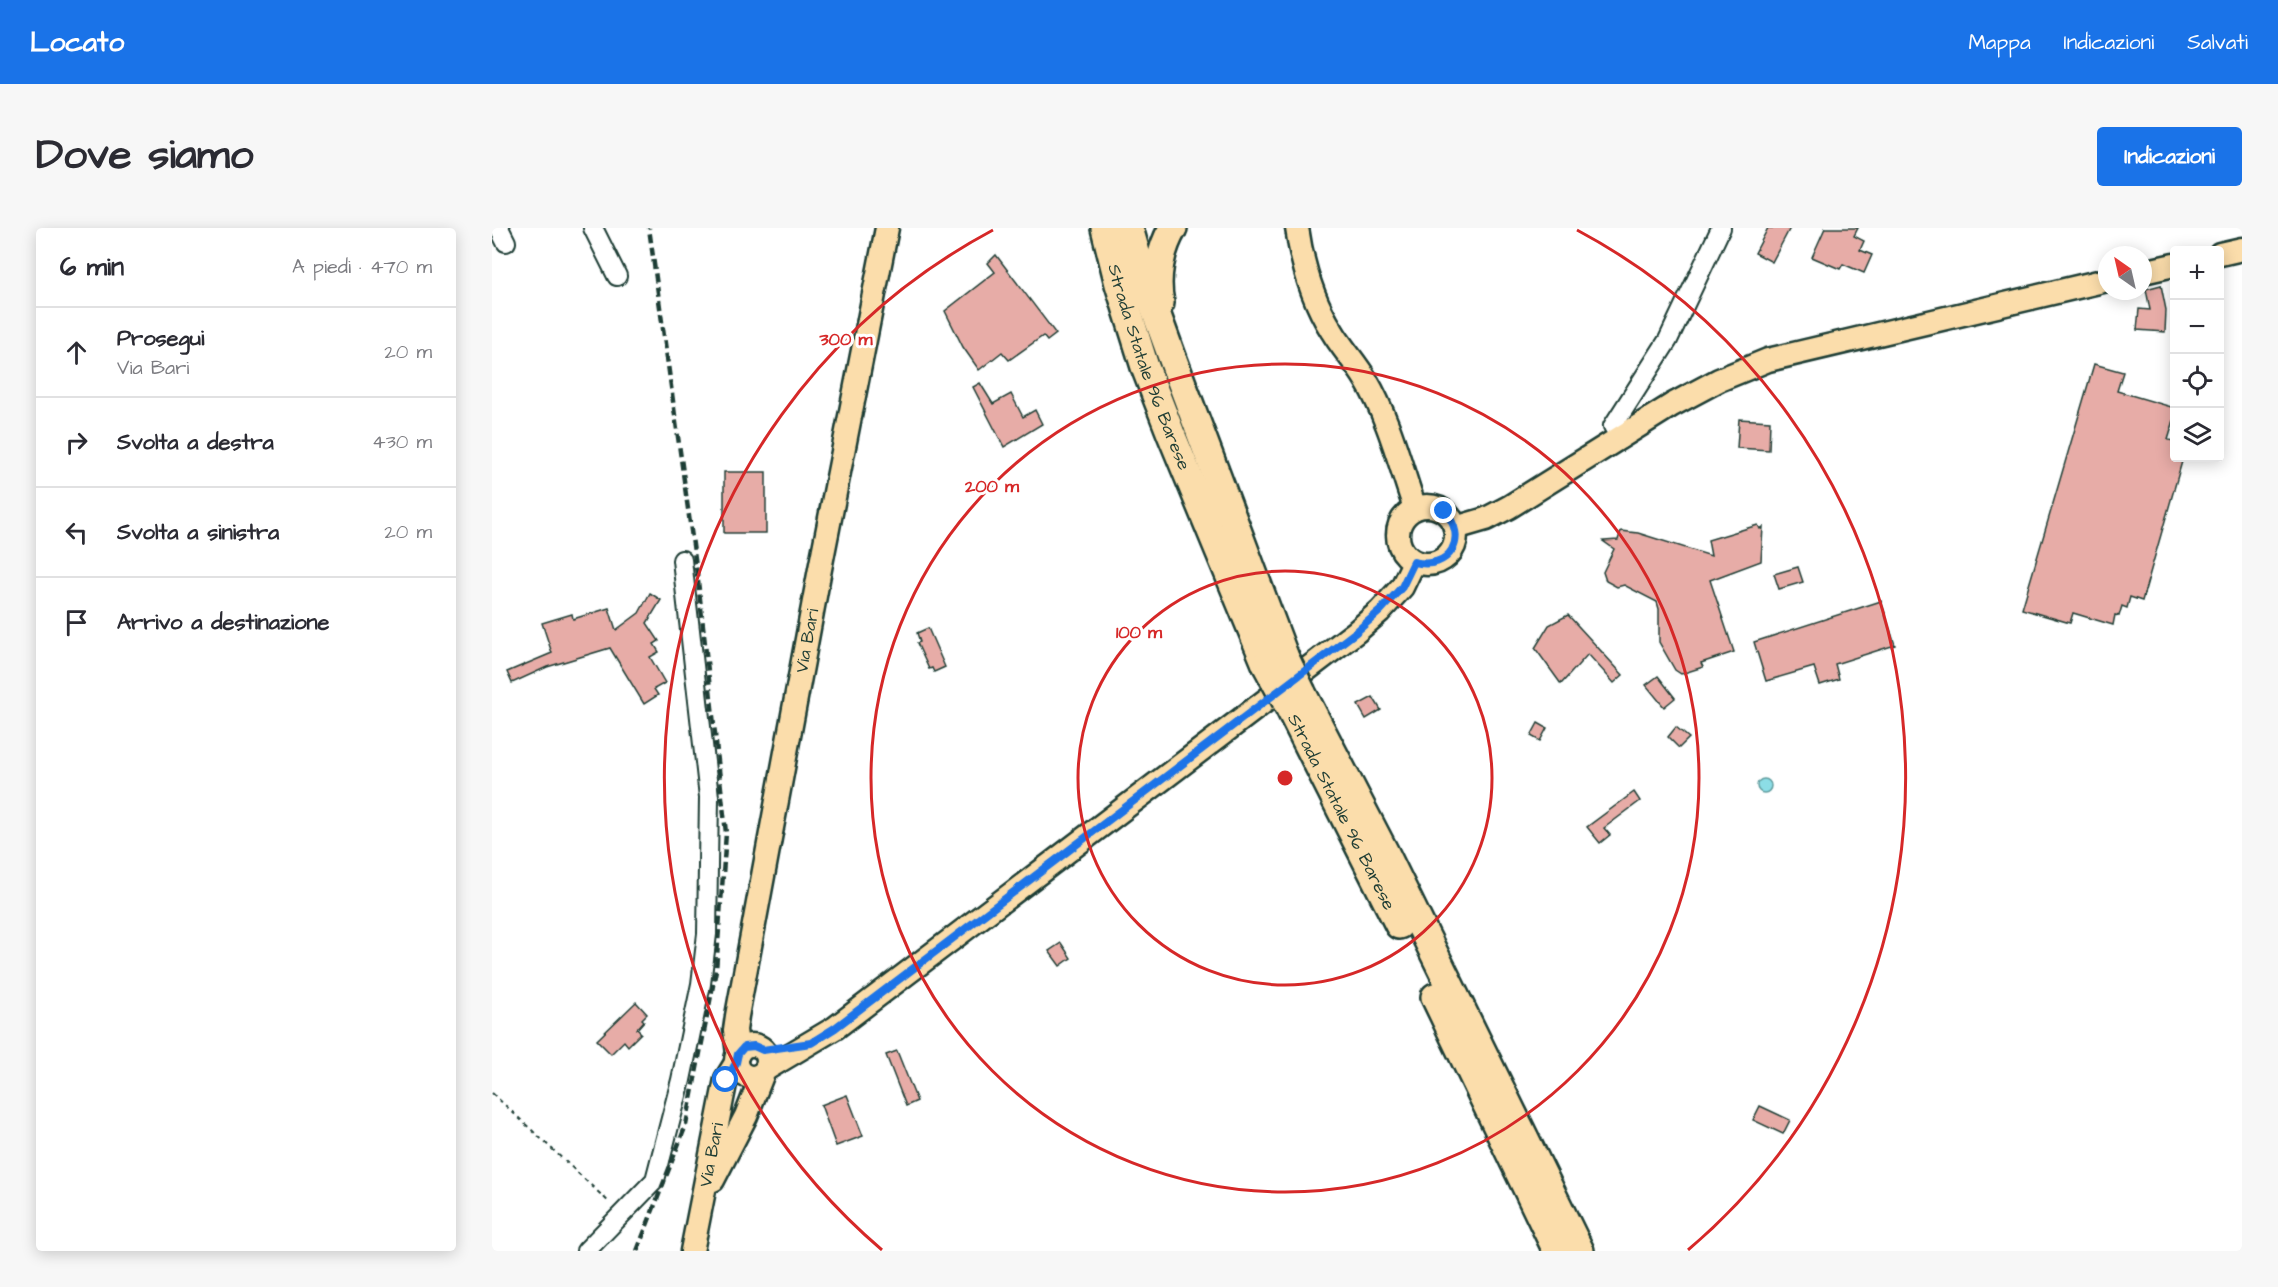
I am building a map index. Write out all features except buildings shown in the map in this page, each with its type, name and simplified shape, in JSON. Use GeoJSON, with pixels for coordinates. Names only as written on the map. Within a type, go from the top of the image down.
{"type":"FeatureCollection","features":[{"type":"Feature","properties":{"kind":"highway","name":"Strada Statale 96 Barese"},"geometry":{"type":"LineString","coordinates":[[1105,228],[1119,284],[1145,367],[1171,434],[1408,941],[1557,1251]]}},
{"type":"Feature","properties":{"kind":"highway","name":"Strada Statale 96 Barese"},"geometry":{"type":"LineString","coordinates":[[1129,228],[1142,274],[1276,661]]}},
{"type":"Feature","properties":{"kind":"highway"},"geometry":{"type":"LineString","coordinates":[[1172,357],[1159,294],[1159,278],[1163,249],[1173,228]]}},
{"type":"Feature","properties":{"kind":"highway","name":"Strada Statale 96 Barese"},"geometry":{"type":"LineString","coordinates":[[1294,697],[1385,853],[1580,1251]]}},
{"type":"Feature","properties":{"kind":"main road","name":"Via Bari"},"geometry":{"type":"LineString","coordinates":[[692,1251],[726,1080],[754,1059],[741,1002],[818,581],[887,228]]}},
{"type":"Feature","properties":{"kind":"main road"},"geometry":{"type":"LineString","coordinates":[[1297,228],[1306,269],[1317,300],[1331,331],[1366,379],[1383,416],[1415,508]]}},
{"type":"Feature","properties":{"kind":"main road"},"geometry":{"type":"LineString","coordinates":[[2224,253],[2242,249]]}},
{"type":"Feature","properties":{"kind":"main road"},"geometry":{"type":"LineString","coordinates":[[2152,270],[2170,266]]}},
{"type":"Feature","properties":{"kind":"main road"},"geometry":{"type":"LineString","coordinates":[[1455,528],[1486,519],[1509,507],[1672,405],[1768,360],[2098,282]]}},
{"type":"Feature","properties":{"kind":"main road"},"geometry":{"type":"LineString","coordinates":[[1425,505],[1435,506],[1444,511],[1455,528],[1456,537],[1449,555],[1432,564],[1414,562],[1400,549],[1397,539],[1401,520],[1415,508],[1425,505]]}},
{"type":"Feature","properties":{"kind":"main road"},"geometry":{"type":"LineString","coordinates":[[703,1197],[746,1116],[754,1059],[811,1043],[835,1028],[1356,632],[1402,587],[1414,562]]}},
{"type":"Feature","properties":{"kind":"street"},"geometry":{"type":"LineString","coordinates":[[593,228],[616,276]]}},
{"type":"Feature","properties":{"kind":"street"},"geometry":{"type":"LineString","coordinates":[[1621,439],[1613,426],[1668,340],[1721,228]]}},
{"type":"Feature","properties":{"kind":"street"},"geometry":{"type":"LineString","coordinates":[[586,1251],[655,1180],[681,1080],[701,984],[707,934],[709,797],[682,560]]}},
{"type":"Feature","properties":{"kind":"path"},"geometry":{"type":"LineString","coordinates":[[492,1093],[610,1203],[617,1220]]}},
{"type":"Feature","properties":{"kind":"water"},"geometry":{"type":"Polygon","coordinates":[[[1761,779],[1767,779],[1771,786],[1767,793],[1761,793],[1757,789],[1757,783],[1761,779]]]}},
{"type":"Feature","properties":{"kind":"railway"},"geometry":{"type":"LineString","coordinates":[[637,1251],[686,1125],[716,970],[726,833],[698,581],[649,228]]}},
{"type":"Feature","properties":{"kind":"route"},"geometry":{"type":"LineString","coordinates":[[726,1080],[736,1063],[738,1054],[744,1047],[754,1046],[763,1050],[811,1043],[835,1028],[1356,632],[1402,587],[1414,562],[1432,564],[1449,555],[1454,547],[1455,528],[1444,511]]}}]}
